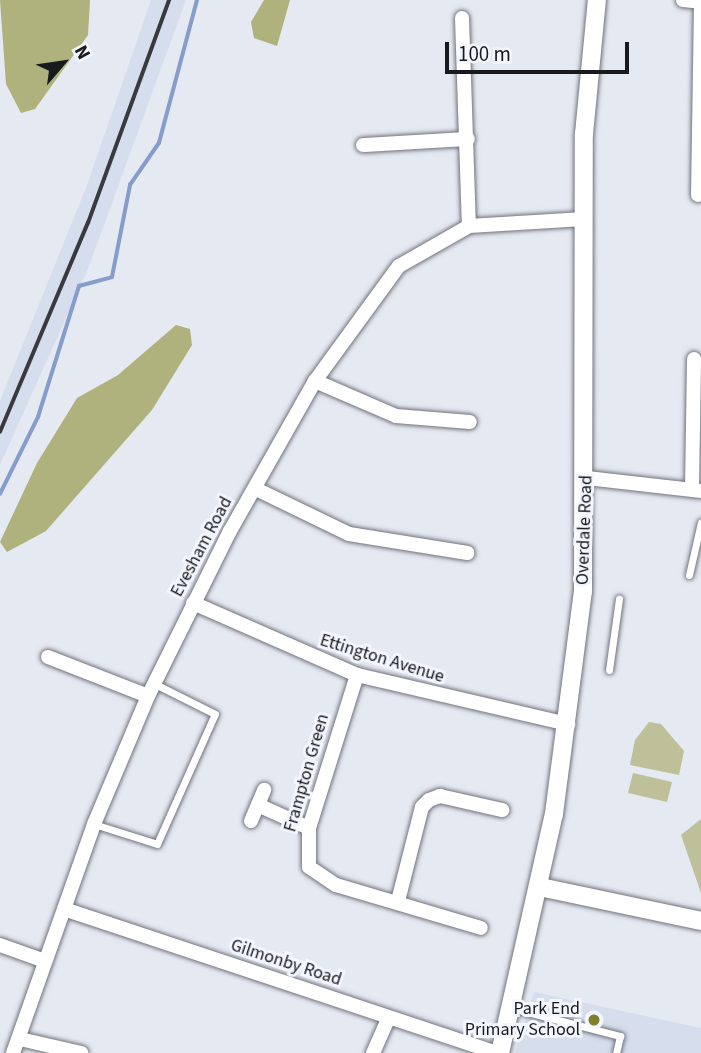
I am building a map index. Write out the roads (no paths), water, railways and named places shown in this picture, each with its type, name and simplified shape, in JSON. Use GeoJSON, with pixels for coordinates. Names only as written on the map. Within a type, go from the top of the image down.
{"type":"FeatureCollection","features":[{"type":"Feature","properties":{"kind":"street","name":"Overdale Road"},"geometry":{"type":"LineString","coordinates":[[499,1053],[540,887],[568,724],[583,592],[587,478],[584,134],[597,0]]}},
{"type":"Feature","properties":{"kind":"street"},"geometry":{"type":"LineString","coordinates":[[683,0],[701,2],[698,195]]}},
{"type":"Feature","properties":{"kind":"street"},"geometry":{"type":"LineString","coordinates":[[462,18],[469,226]]}},
{"type":"Feature","properties":{"kind":"street"},"geometry":{"type":"LineString","coordinates":[[363,145],[468,139]]}},
{"type":"Feature","properties":{"kind":"street","name":"Evesham Road"},"geometry":{"type":"LineString","coordinates":[[13,1053],[94,824],[151,690],[193,603],[315,381],[399,266],[469,226],[584,219]]}},
{"type":"Feature","properties":{"kind":"street"},"geometry":{"type":"LineString","coordinates":[[587,478],[696,490],[694,359]]}},
{"type":"Feature","properties":{"kind":"street"},"geometry":{"type":"LineString","coordinates":[[315,381],[396,416],[470,422]]}},
{"type":"Feature","properties":{"kind":"street"},"geometry":{"type":"LineString","coordinates":[[256,489],[349,534],[467,553]]}},
{"type":"Feature","properties":{"kind":"street","name":"Ettington Avenue"},"geometry":{"type":"LineString","coordinates":[[193,603],[356,675],[568,724]]}},
{"type":"Feature","properties":{"kind":"street"},"geometry":{"type":"LineString","coordinates":[[48,657],[151,690]]}},
{"type":"Feature","properties":{"kind":"street","name":"Frampton Green"},"geometry":{"type":"LineString","coordinates":[[356,675],[309,828],[306,855],[315,874],[481,928]]}},
{"type":"Feature","properties":{"kind":"street"},"geometry":{"type":"LineString","coordinates":[[251,821],[264,790]]}},
{"type":"Feature","properties":{"kind":"street"},"geometry":{"type":"LineString","coordinates":[[398,901],[422,807],[429,800],[440,796],[502,810]]}},
{"type":"Feature","properties":{"kind":"street"},"geometry":{"type":"LineString","coordinates":[[258,805],[309,828]]}},
{"type":"Feature","properties":{"kind":"street"},"geometry":{"type":"LineString","coordinates":[[540,887],[701,921]]}},
{"type":"Feature","properties":{"kind":"street","name":"Gilmonby Road"},"geometry":{"type":"LineString","coordinates":[[64,909],[388,1019],[499,1053]]}},
{"type":"Feature","properties":{"kind":"street"},"geometry":{"type":"LineString","coordinates":[[0,945],[45,961]]}},
{"type":"Feature","properties":{"kind":"street"},"geometry":{"type":"LineString","coordinates":[[373,1053],[388,1019]]}},
{"type":"Feature","properties":{"kind":"street"},"geometry":{"type":"LineString","coordinates":[[19,1039],[81,1053]]}},
{"type":"Feature","properties":{"kind":"lane"},"geometry":{"type":"LineString","coordinates":[[689,575],[701,522]]}},
{"type":"Feature","properties":{"kind":"lane"},"geometry":{"type":"LineString","coordinates":[[608,670],[619,599]]}},
{"type":"Feature","properties":{"kind":"lane"},"geometry":{"type":"LineString","coordinates":[[94,824],[157,844],[215,714],[151,690]]}},
{"type":"Feature","properties":{"kind":"lane"},"geometry":{"type":"LineString","coordinates":[[512,1007],[620,1036],[616,1053]]}},
{"type":"Feature","properties":{"kind":"waterway"},"geometry":{"type":"LineString","coordinates":[[0,494],[38,417],[79,286],[112,277],[130,185],[159,143],[197,0]]}},
{"type":"Feature","properties":{"kind":"railway"},"geometry":{"type":"LineString","coordinates":[[0,432],[88,223],[169,0]]}},
{"type":"Feature","properties":{"kind":"place","name":"Park End Primary School"},"geometry":{"type":"Point","coordinates":[594,1020]}}]}
